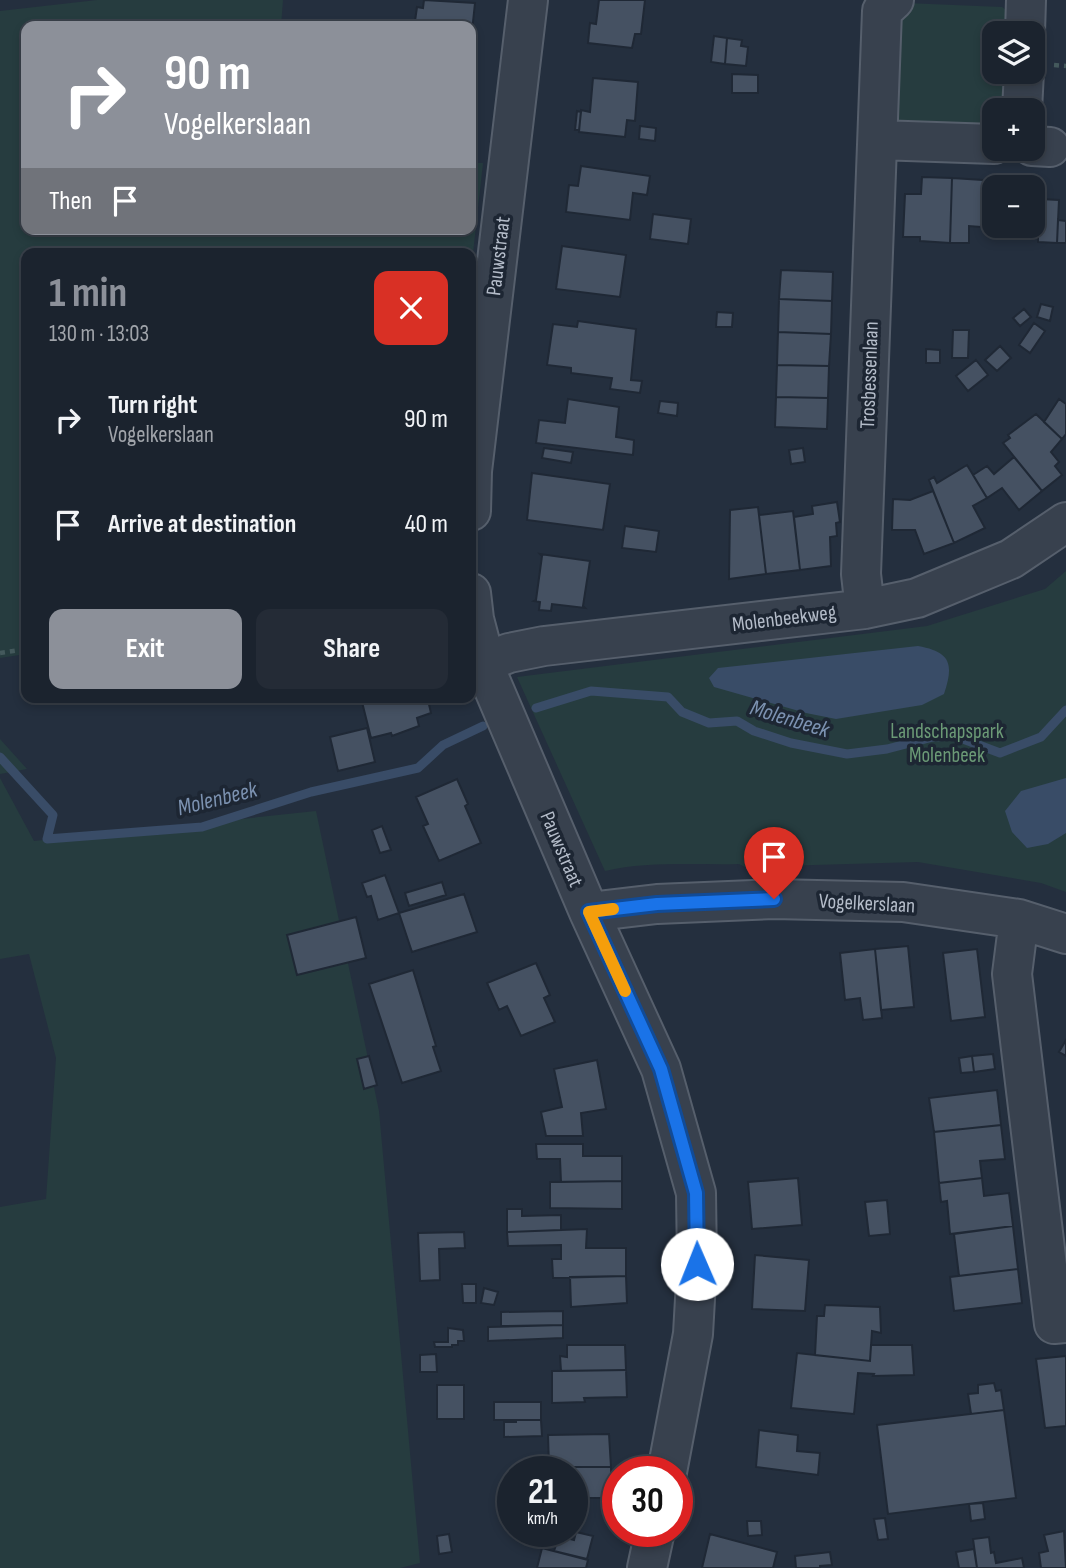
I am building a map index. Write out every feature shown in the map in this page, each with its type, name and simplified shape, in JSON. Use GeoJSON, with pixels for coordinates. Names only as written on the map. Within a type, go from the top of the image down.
{"type":"FeatureCollection","features":[{"type":"Feature","properties":{"kind":"street","name":"Pauwstraat"},"geometry":{"type":"LineString","coordinates":[[476,437],[528,0]]}},
{"type":"Feature","properties":{"kind":"street","name":"Trosbessenlaan"},"geometry":{"type":"LineString","coordinates":[[865,609],[861,574],[882,11],[894,0]]}},
{"type":"Feature","properties":{"kind":"street"},"geometry":{"type":"LineString","coordinates":[[1025,21],[1026,0]]}},
{"type":"Feature","properties":{"kind":"street"},"geometry":{"type":"LineString","coordinates":[[878,140],[982,144]]}},
{"type":"Feature","properties":{"kind":"street","name":"Molenbeekweg"},"geometry":{"type":"LineString","coordinates":[[486,662],[509,653],[544,646],[865,609],[917,598],[1011,559],[1066,523]]}},
{"type":"Feature","properties":{"kind":"street","name":"Pauwstraat"},"geometry":{"type":"LineString","coordinates":[[476,626],[490,680],[589,912],[661,1069],[696,1193],[697,1264],[693,1334],[670,1456]]}},
{"type":"Feature","properties":{"kind":"street","name":"Vogelkerslaan"},"geometry":{"type":"LineString","coordinates":[[589,912],[657,904],[787,900],[903,902],[1019,919],[1066,934]]}},
{"type":"Feature","properties":{"kind":"street"},"geometry":{"type":"LineString","coordinates":[[1019,919],[1012,974],[1054,1324],[1066,1323]]}},
{"type":"Feature","properties":{"kind":"street"},"geometry":{"type":"LineString","coordinates":[[647,1568],[652,1547]]}},
{"type":"Feature","properties":{"kind":"path"},"geometry":{"type":"LineString","coordinates":[[0,653],[21,650]]}},
{"type":"Feature","properties":{"kind":"green space"},"geometry":{"type":"Polygon","coordinates":[[[97,0],[283,0],[281,21],[21,21],[21,235],[475,235],[474,248],[21,248],[21,655],[0,658],[0,11],[97,0]]]}},
{"type":"Feature","properties":{"kind":"green space"},"geometry":{"type":"Polygon","coordinates":[[[906,3],[1002,7],[1013,15],[1013,21],[982,21],[982,84],[1011,84],[1010,98],[982,98],[982,132],[900,129],[893,119],[896,12],[906,3]]]}},
{"type":"Feature","properties":{"kind":"green space"},"geometry":{"type":"Polygon","coordinates":[[[476,163],[483,163],[476,226],[476,163]]]}},
{"type":"Feature","properties":{"kind":"green space","name":"Landschapspark Molenbeek"},"geometry":{"type":"Polygon","coordinates":[[[1066,571],[1066,892],[1041,883],[918,862],[745,867],[739,864],[671,864],[605,871],[517,677],[927,626],[1045,589],[1066,571]]]}},
{"type":"Feature","properties":{"kind":"green space"},"geometry":{"type":"Polygon","coordinates":[[[0,739],[27,769],[0,774],[0,739]]]}},
{"type":"Feature","properties":{"kind":"green space"},"geometry":{"type":"Polygon","coordinates":[[[0,778],[34,841],[316,811],[379,1111],[420,1563],[400,1568],[0,1568],[0,1207],[46,1199],[56,1058],[29,954],[0,959],[0,778]]]}},
{"type":"Feature","properties":{"kind":"water"},"geometry":{"type":"Polygon","coordinates":[[[918,646],[937,652],[947,661],[949,675],[944,694],[922,705],[836,719],[714,687],[709,678],[718,668],[918,646]]]}},
{"type":"Feature","properties":{"kind":"water"},"geometry":{"type":"Polygon","coordinates":[[[1066,778],[1066,833],[1048,844],[1027,848],[1012,832],[1005,811],[1021,791],[1066,778]]]}},
{"type":"Feature","properties":{"kind":"building"},"geometry":{"type":"Polygon","coordinates":[[[424,0],[475,3],[473,21],[415,21],[417,7],[423,8],[424,0]]]}},
{"type":"Feature","properties":{"kind":"building"},"geometry":{"type":"Polygon","coordinates":[[[599,0],[645,0],[641,34],[635,34],[632,48],[588,43],[590,23],[596,24],[599,0]]]}},
{"type":"Feature","properties":{"kind":"building"},"geometry":{"type":"Polygon","coordinates":[[[714,36],[727,38],[725,64],[711,62],[714,36]]]}},
{"type":"Feature","properties":{"kind":"building"},"geometry":{"type":"Polygon","coordinates":[[[727,38],[742,40],[741,46],[748,47],[746,66],[725,64],[727,38]]]}},
{"type":"Feature","properties":{"kind":"building"},"geometry":{"type":"Polygon","coordinates":[[[732,74],[758,75],[758,93],[732,93],[732,74]]]}},
{"type":"Feature","properties":{"kind":"building"},"geometry":{"type":"Polygon","coordinates":[[[593,78],[638,82],[635,121],[627,120],[625,137],[579,132],[581,110],[590,112],[593,78]]]}},
{"type":"Feature","properties":{"kind":"building"},"geometry":{"type":"Polygon","coordinates":[[[577,111],[581,112],[579,130],[575,130],[577,111]]]}},
{"type":"Feature","properties":{"kind":"building"},"geometry":{"type":"Polygon","coordinates":[[[640,126],[656,128],[655,141],[639,139],[640,126]]]}},
{"type":"Feature","properties":{"kind":"building"},"geometry":{"type":"Polygon","coordinates":[[[581,166],[650,176],[647,195],[633,193],[630,220],[566,212],[569,185],[578,186],[581,166]]]}},
{"type":"Feature","properties":{"kind":"building"},"geometry":{"type":"Polygon","coordinates":[[[922,177],[952,178],[950,243],[920,241],[920,237],[903,237],[905,194],[921,194],[922,177]]]}},
{"type":"Feature","properties":{"kind":"building"},"geometry":{"type":"Polygon","coordinates":[[[952,178],[982,180],[981,227],[969,226],[969,243],[950,243],[952,178]]]}},
{"type":"Feature","properties":{"kind":"building"},"geometry":{"type":"Polygon","coordinates":[[[1045,199],[1059,200],[1057,243],[1038,242],[1038,238],[1045,238],[1045,199]]]}},
{"type":"Feature","properties":{"kind":"building"},"geometry":{"type":"Polygon","coordinates":[[[653,214],[691,219],[688,244],[650,239],[653,214]]]}},
{"type":"Feature","properties":{"kind":"building"},"geometry":{"type":"Polygon","coordinates":[[[1058,220],[1066,221],[1066,243],[1057,243],[1058,220]]]}},
{"type":"Feature","properties":{"kind":"building"},"geometry":{"type":"Polygon","coordinates":[[[562,246],[626,255],[620,297],[556,289],[562,246]]]}},
{"type":"Feature","properties":{"kind":"building"},"geometry":{"type":"Polygon","coordinates":[[[781,270],[833,272],[832,301],[779,299],[781,270]]]}},
{"type":"Feature","properties":{"kind":"building"},"geometry":{"type":"Polygon","coordinates":[[[779,299],[832,301],[831,334],[778,332],[779,299]]]}},
{"type":"Feature","properties":{"kind":"building"},"geometry":{"type":"Polygon","coordinates":[[[1041,304],[1053,307],[1050,321],[1037,317],[1041,304]]]}},
{"type":"Feature","properties":{"kind":"building"},"geometry":{"type":"Polygon","coordinates":[[[1024,309],[1031,317],[1020,326],[1013,318],[1024,309]]]}},
{"type":"Feature","properties":{"kind":"building"},"geometry":{"type":"Polygon","coordinates":[[[717,312],[733,313],[732,327],[716,327],[717,312]]]}},
{"type":"Feature","properties":{"kind":"building"},"geometry":{"type":"Polygon","coordinates":[[[578,321],[636,329],[631,380],[642,381],[640,393],[610,389],[612,378],[571,373],[571,368],[547,365],[553,324],[577,327],[578,321]]]}},
{"type":"Feature","properties":{"kind":"building"},"geometry":{"type":"Polygon","coordinates":[[[1034,323],[1045,331],[1030,353],[1019,345],[1034,323]]]}},
{"type":"Feature","properties":{"kind":"building"},"geometry":{"type":"Polygon","coordinates":[[[953,330],[969,330],[968,358],[952,358],[953,330]]]}},
{"type":"Feature","properties":{"kind":"building"},"geometry":{"type":"Polygon","coordinates":[[[778,332],[831,334],[829,366],[777,365],[778,332]]]}},
{"type":"Feature","properties":{"kind":"building"},"geometry":{"type":"Polygon","coordinates":[[[1000,346],[1011,358],[997,371],[985,360],[1000,346]]]}},
{"type":"Feature","properties":{"kind":"building"},"geometry":{"type":"Polygon","coordinates":[[[926,349],[940,350],[940,363],[926,363],[926,349]]]}},
{"type":"Feature","properties":{"kind":"building"},"geometry":{"type":"Polygon","coordinates":[[[976,360],[988,375],[968,391],[956,376],[976,360]]]}},
{"type":"Feature","properties":{"kind":"building"},"geometry":{"type":"Polygon","coordinates":[[[777,365],[829,366],[828,398],[776,397],[777,365]]]}},
{"type":"Feature","properties":{"kind":"building"},"geometry":{"type":"Polygon","coordinates":[[[776,397],[828,398],[827,429],[775,427],[776,397]]]}},
{"type":"Feature","properties":{"kind":"building"},"geometry":{"type":"Polygon","coordinates":[[[568,399],[619,407],[616,437],[634,440],[633,455],[536,443],[539,420],[565,423],[568,399]]]}},
{"type":"Feature","properties":{"kind":"building"},"geometry":{"type":"Polygon","coordinates":[[[1059,399],[1066,404],[1066,434],[1062,439],[1044,422],[1059,399]]]}},
{"type":"Feature","properties":{"kind":"building"},"geometry":{"type":"Polygon","coordinates":[[[660,401],[678,403],[677,416],[658,413],[660,401]]]}},
{"type":"Feature","properties":{"kind":"building"},"geometry":{"type":"Polygon","coordinates":[[[1036,414],[1062,439],[1051,452],[1059,462],[1055,466],[1062,475],[1042,491],[1003,443],[1010,438],[1008,435],[1036,414]]]}},
{"type":"Feature","properties":{"kind":"building"},"geometry":{"type":"Polygon","coordinates":[[[544,448],[573,452],[571,463],[542,458],[544,448]]]}},
{"type":"Feature","properties":{"kind":"building"},"geometry":{"type":"Polygon","coordinates":[[[803,448],[805,462],[791,464],[789,450],[803,448]]]}},
{"type":"Feature","properties":{"kind":"building"},"geometry":{"type":"Polygon","coordinates":[[[1014,457],[1042,491],[1019,510],[1002,488],[987,498],[973,475],[987,466],[994,474],[1014,457]]]}},
{"type":"Feature","properties":{"kind":"building"},"geometry":{"type":"Polygon","coordinates":[[[967,465],[987,498],[973,506],[985,528],[954,543],[929,480],[934,477],[937,483],[967,465]]]}},
{"type":"Feature","properties":{"kind":"building"},"geometry":{"type":"Polygon","coordinates":[[[532,473],[610,484],[603,530],[527,520],[532,473]]]}},
{"type":"Feature","properties":{"kind":"building"},"geometry":{"type":"Polygon","coordinates":[[[933,491],[954,543],[924,554],[915,530],[892,530],[893,499],[910,500],[933,491]]]}},
{"type":"Feature","properties":{"kind":"building"},"geometry":{"type":"Polygon","coordinates":[[[837,502],[840,522],[836,523],[837,536],[830,537],[831,566],[800,570],[794,517],[813,514],[812,506],[837,502]]]}},
{"type":"Feature","properties":{"kind":"building"},"geometry":{"type":"Polygon","coordinates":[[[758,507],[766,574],[729,579],[730,510],[758,507]]]}},
{"type":"Feature","properties":{"kind":"building"},"geometry":{"type":"Polygon","coordinates":[[[793,511],[800,570],[766,574],[759,515],[793,511]]]}},
{"type":"Feature","properties":{"kind":"building"},"geometry":{"type":"Polygon","coordinates":[[[625,526],[659,531],[656,552],[622,548],[625,526]]]}},
{"type":"Feature","properties":{"kind":"building"},"geometry":{"type":"Polygon","coordinates":[[[540,554],[590,561],[583,606],[585,608],[552,604],[551,611],[539,610],[540,602],[534,601],[542,556],[540,554]]]}},
{"type":"Feature","properties":{"kind":"building"},"geometry":{"type":"Polygon","coordinates":[[[362,703],[429,703],[431,713],[417,718],[419,726],[392,736],[391,733],[371,738],[362,703]]]}},
{"type":"Feature","properties":{"kind":"building"},"geometry":{"type":"Polygon","coordinates":[[[367,728],[375,762],[338,771],[330,737],[367,728]]]}},
{"type":"Feature","properties":{"kind":"building"},"geometry":{"type":"Polygon","coordinates":[[[457,779],[481,843],[439,861],[423,826],[428,824],[416,797],[457,779]]]}},
{"type":"Feature","properties":{"kind":"building"},"geometry":{"type":"Polygon","coordinates":[[[382,826],[391,850],[380,853],[372,830],[382,826]]]}},
{"type":"Feature","properties":{"kind":"building"},"geometry":{"type":"Polygon","coordinates":[[[385,875],[399,913],[378,920],[371,896],[367,897],[362,883],[385,875]]]}},
{"type":"Feature","properties":{"kind":"building"},"geometry":{"type":"Polygon","coordinates":[[[442,882],[446,895],[409,906],[405,893],[442,882]]]}},
{"type":"Feature","properties":{"kind":"building"},"geometry":{"type":"Polygon","coordinates":[[[464,894],[477,932],[412,952],[399,913],[464,894]]]}},
{"type":"Feature","properties":{"kind":"building"},"geometry":{"type":"Polygon","coordinates":[[[356,917],[366,958],[297,975],[287,935],[356,917]]]}},
{"type":"Feature","properties":{"kind":"building"},"geometry":{"type":"Polygon","coordinates":[[[908,946],[914,1007],[881,1010],[875,949],[908,946]]]}},
{"type":"Feature","properties":{"kind":"building"},"geometry":{"type":"Polygon","coordinates":[[[875,949],[882,1018],[863,1020],[860,998],[845,1000],[840,953],[875,949]]]}},
{"type":"Feature","properties":{"kind":"building"},"geometry":{"type":"Polygon","coordinates":[[[977,949],[985,1017],[951,1021],[943,953],[977,949]]]}},
{"type":"Feature","properties":{"kind":"building"},"geometry":{"type":"Polygon","coordinates":[[[536,963],[550,995],[544,998],[555,1022],[521,1036],[507,1006],[499,1010],[487,983],[536,963]]]}},
{"type":"Feature","properties":{"kind":"building"},"geometry":{"type":"Polygon","coordinates":[[[413,970],[441,1071],[402,1083],[369,984],[413,970]]]}},
{"type":"Feature","properties":{"kind":"building"},"geometry":{"type":"Polygon","coordinates":[[[1066,1040],[1066,1056],[1059,1052],[1066,1040]]]}},
{"type":"Feature","properties":{"kind":"building"},"geometry":{"type":"Polygon","coordinates":[[[993,1054],[995,1069],[974,1072],[972,1056],[993,1054]]]}},
{"type":"Feature","properties":{"kind":"building"},"geometry":{"type":"Polygon","coordinates":[[[369,1056],[377,1085],[364,1089],[357,1059],[369,1056]]]}},
{"type":"Feature","properties":{"kind":"building"},"geometry":{"type":"Polygon","coordinates":[[[972,1056],[974,1072],[961,1073],[959,1058],[972,1056]]]}},
{"type":"Feature","properties":{"kind":"building"},"geometry":{"type":"Polygon","coordinates":[[[597,1060],[606,1109],[581,1113],[583,1136],[546,1136],[541,1112],[562,1107],[554,1069],[597,1060]]]}},
{"type":"Feature","properties":{"kind":"building"},"geometry":{"type":"Polygon","coordinates":[[[997,1090],[1001,1125],[934,1132],[929,1098],[997,1090]]]}},
{"type":"Feature","properties":{"kind":"building"},"geometry":{"type":"Polygon","coordinates":[[[1001,1125],[1005,1159],[980,1161],[982,1178],[939,1183],[934,1132],[1001,1125]]]}},
{"type":"Feature","properties":{"kind":"building"},"geometry":{"type":"Polygon","coordinates":[[[536,1144],[583,1144],[583,1156],[622,1156],[622,1181],[561,1182],[560,1159],[537,1159],[536,1144]]]}},
{"type":"Feature","properties":{"kind":"building"},"geometry":{"type":"Polygon","coordinates":[[[798,1178],[802,1225],[752,1229],[748,1182],[798,1178]]]}},
{"type":"Feature","properties":{"kind":"building"},"geometry":{"type":"Polygon","coordinates":[[[982,1178],[984,1196],[1009,1193],[1013,1226],[950,1234],[947,1201],[941,1202],[939,1183],[982,1178]]]}},
{"type":"Feature","properties":{"kind":"building"},"geometry":{"type":"Polygon","coordinates":[[[622,1181],[622,1209],[550,1208],[550,1182],[622,1181]]]}},
{"type":"Feature","properties":{"kind":"building"},"geometry":{"type":"Polygon","coordinates":[[[887,1200],[890,1234],[869,1236],[865,1202],[887,1200]]]}},
{"type":"Feature","properties":{"kind":"building"},"geometry":{"type":"Polygon","coordinates":[[[507,1209],[522,1209],[522,1216],[561,1215],[561,1230],[507,1232],[507,1209]]]}},
{"type":"Feature","properties":{"kind":"building"},"geometry":{"type":"Polygon","coordinates":[[[1013,1226],[1018,1269],[959,1276],[954,1234],[1013,1226]]]}},
{"type":"Feature","properties":{"kind":"building"},"geometry":{"type":"Polygon","coordinates":[[[587,1229],[586,1248],[626,1248],[626,1276],[553,1278],[552,1259],[561,1259],[561,1245],[508,1246],[507,1232],[587,1229]]]}},
{"type":"Feature","properties":{"kind":"building"},"geometry":{"type":"Polygon","coordinates":[[[464,1232],[465,1248],[439,1249],[440,1280],[420,1281],[418,1233],[464,1232]]]}},
{"type":"Feature","properties":{"kind":"building"},"geometry":{"type":"Polygon","coordinates":[[[755,1255],[809,1260],[805,1311],[752,1309],[755,1255]]]}},
{"type":"Feature","properties":{"kind":"building"},"geometry":{"type":"Polygon","coordinates":[[[1018,1269],[1022,1303],[954,1311],[950,1277],[1018,1269]]]}},
{"type":"Feature","properties":{"kind":"building"},"geometry":{"type":"Polygon","coordinates":[[[626,1276],[627,1303],[571,1307],[570,1277],[626,1276]]]}},
{"type":"Feature","properties":{"kind":"building"},"geometry":{"type":"Polygon","coordinates":[[[462,1284],[476,1284],[476,1303],[463,1303],[462,1284]]]}},
{"type":"Feature","properties":{"kind":"building"},"geometry":{"type":"Polygon","coordinates":[[[484,1288],[498,1292],[494,1305],[481,1303],[484,1288]]]}},
{"type":"Feature","properties":{"kind":"building"},"geometry":{"type":"Polygon","coordinates":[[[825,1305],[880,1307],[881,1333],[872,1331],[870,1361],[815,1355],[817,1316],[824,1316],[825,1305]]]}},
{"type":"Feature","properties":{"kind":"building"},"geometry":{"type":"Polygon","coordinates":[[[563,1311],[563,1325],[501,1326],[501,1312],[563,1311]]]}},
{"type":"Feature","properties":{"kind":"building"},"geometry":{"type":"Polygon","coordinates":[[[563,1325],[563,1338],[488,1341],[488,1327],[563,1325]]]}},
{"type":"Feature","properties":{"kind":"building"},"geometry":{"type":"Polygon","coordinates":[[[448,1328],[463,1330],[464,1341],[458,1341],[458,1345],[452,1347],[435,1347],[434,1342],[448,1342],[448,1328]]]}},
{"type":"Feature","properties":{"kind":"building"},"geometry":{"type":"Polygon","coordinates":[[[567,1345],[625,1345],[626,1370],[561,1371],[560,1356],[567,1357],[567,1345]]]}},
{"type":"Feature","properties":{"kind":"building"},"geometry":{"type":"Polygon","coordinates":[[[871,1345],[912,1345],[914,1375],[873,1376],[874,1374],[858,1373],[854,1414],[791,1408],[797,1353],[870,1361],[871,1345]]]}},
{"type":"Feature","properties":{"kind":"building"},"geometry":{"type":"Polygon","coordinates":[[[436,1354],[437,1372],[420,1372],[420,1355],[436,1354]]]}},
{"type":"Feature","properties":{"kind":"building"},"geometry":{"type":"Polygon","coordinates":[[[1066,1356],[1066,1426],[1045,1428],[1036,1359],[1066,1356]]]}},
{"type":"Feature","properties":{"kind":"building"},"geometry":{"type":"Polygon","coordinates":[[[626,1370],[627,1397],[584,1398],[585,1402],[552,1403],[552,1371],[626,1370]]]}},
{"type":"Feature","properties":{"kind":"building"},"geometry":{"type":"Polygon","coordinates":[[[994,1383],[996,1391],[1001,1390],[1004,1410],[971,1414],[968,1394],[978,1393],[978,1385],[994,1383]]]}},
{"type":"Feature","properties":{"kind":"building"},"geometry":{"type":"Polygon","coordinates":[[[437,1385],[464,1385],[464,1419],[437,1419],[437,1385]]]}},
{"type":"Feature","properties":{"kind":"building"},"geometry":{"type":"Polygon","coordinates":[[[494,1402],[541,1402],[541,1420],[494,1420],[494,1402]]]}},
{"type":"Feature","properties":{"kind":"building"},"geometry":{"type":"Polygon","coordinates":[[[1004,1410],[1016,1498],[888,1514],[877,1425],[1004,1410]]]}},
{"type":"Feature","properties":{"kind":"building"},"geometry":{"type":"Polygon","coordinates":[[[541,1420],[542,1436],[504,1437],[504,1422],[541,1420]]]}},
{"type":"Feature","properties":{"kind":"building"},"geometry":{"type":"Polygon","coordinates":[[[759,1430],[798,1435],[797,1451],[820,1453],[818,1475],[756,1467],[759,1430]]]}},
{"type":"Feature","properties":{"kind":"building"},"geometry":{"type":"Polygon","coordinates":[[[609,1434],[610,1456],[602,1456],[602,1467],[588,1467],[588,1456],[549,1456],[548,1435],[609,1434]]]}},
{"type":"Feature","properties":{"kind":"building"},"geometry":{"type":"Polygon","coordinates":[[[588,1467],[602,1467],[602,1498],[588,1498],[588,1467]]]}},
{"type":"Feature","properties":{"kind":"building"},"geometry":{"type":"Polygon","coordinates":[[[983,1503],[985,1519],[971,1521],[969,1504],[983,1503]]]}},
{"type":"Feature","properties":{"kind":"building"},"geometry":{"type":"Polygon","coordinates":[[[885,1518],[888,1539],[878,1540],[874,1519],[885,1518]]]}},
{"type":"Feature","properties":{"kind":"building"},"geometry":{"type":"Polygon","coordinates":[[[747,1521],[761,1521],[762,1535],[748,1536],[747,1521]]]}},
{"type":"Feature","properties":{"kind":"building"},"geometry":{"type":"Polygon","coordinates":[[[1064,1531],[1066,1568],[1041,1568],[1039,1553],[1048,1551],[1044,1535],[1064,1531]]]}},
{"type":"Feature","properties":{"kind":"building"},"geometry":{"type":"Polygon","coordinates":[[[449,1534],[452,1552],[439,1554],[437,1536],[449,1534]]]}},
{"type":"Feature","properties":{"kind":"building"},"geometry":{"type":"Polygon","coordinates":[[[710,1534],[777,1552],[773,1568],[702,1568],[710,1534]]]}},
{"type":"Feature","properties":{"kind":"building"},"geometry":{"type":"Polygon","coordinates":[[[588,1535],[593,1536],[587,1559],[554,1551],[555,1547],[588,1547],[588,1535]]]}},
{"type":"Feature","properties":{"kind":"building"},"geometry":{"type":"Polygon","coordinates":[[[989,1537],[991,1553],[994,1552],[996,1563],[1022,1558],[1024,1568],[977,1568],[973,1539],[989,1537]]]}},
{"type":"Feature","properties":{"kind":"building"},"geometry":{"type":"Polygon","coordinates":[[[542,1548],[588,1560],[586,1568],[537,1568],[542,1548]]]}},
{"type":"Feature","properties":{"kind":"building"},"geometry":{"type":"Polygon","coordinates":[[[974,1549],[977,1568],[959,1568],[956,1552],[974,1549]]]}},
{"type":"Feature","properties":{"kind":"building"},"geometry":{"type":"Polygon","coordinates":[[[830,1552],[832,1565],[796,1568],[795,1556],[830,1552]]]}},
{"type":"Feature","properties":{"kind":"waterway","name":"Molenbeek"},"geometry":{"type":"LineString","coordinates":[[536,708],[591,691],[668,697],[682,712],[709,723],[737,721],[754,731],[791,743],[847,754],[887,749],[933,737],[955,736],[1000,753],[1041,737],[1066,710]]}},
{"type":"Feature","properties":{"kind":"waterway","name":"Molenbeek"},"geometry":{"type":"LineString","coordinates":[[0,757],[53,815],[47,839],[202,827],[311,792],[418,768],[443,745],[483,726]]}},
{"type":"Feature","properties":{"kind":"slow traffic"},"geometry":{"type":"LineString","coordinates":[[613,909],[589,912],[625,991]]}},
{"type":"Feature","properties":{"kind":"route"},"geometry":{"type":"LineString","coordinates":[[697,1264],[696,1193],[661,1069],[589,912],[657,904],[774,899]]}}]}
